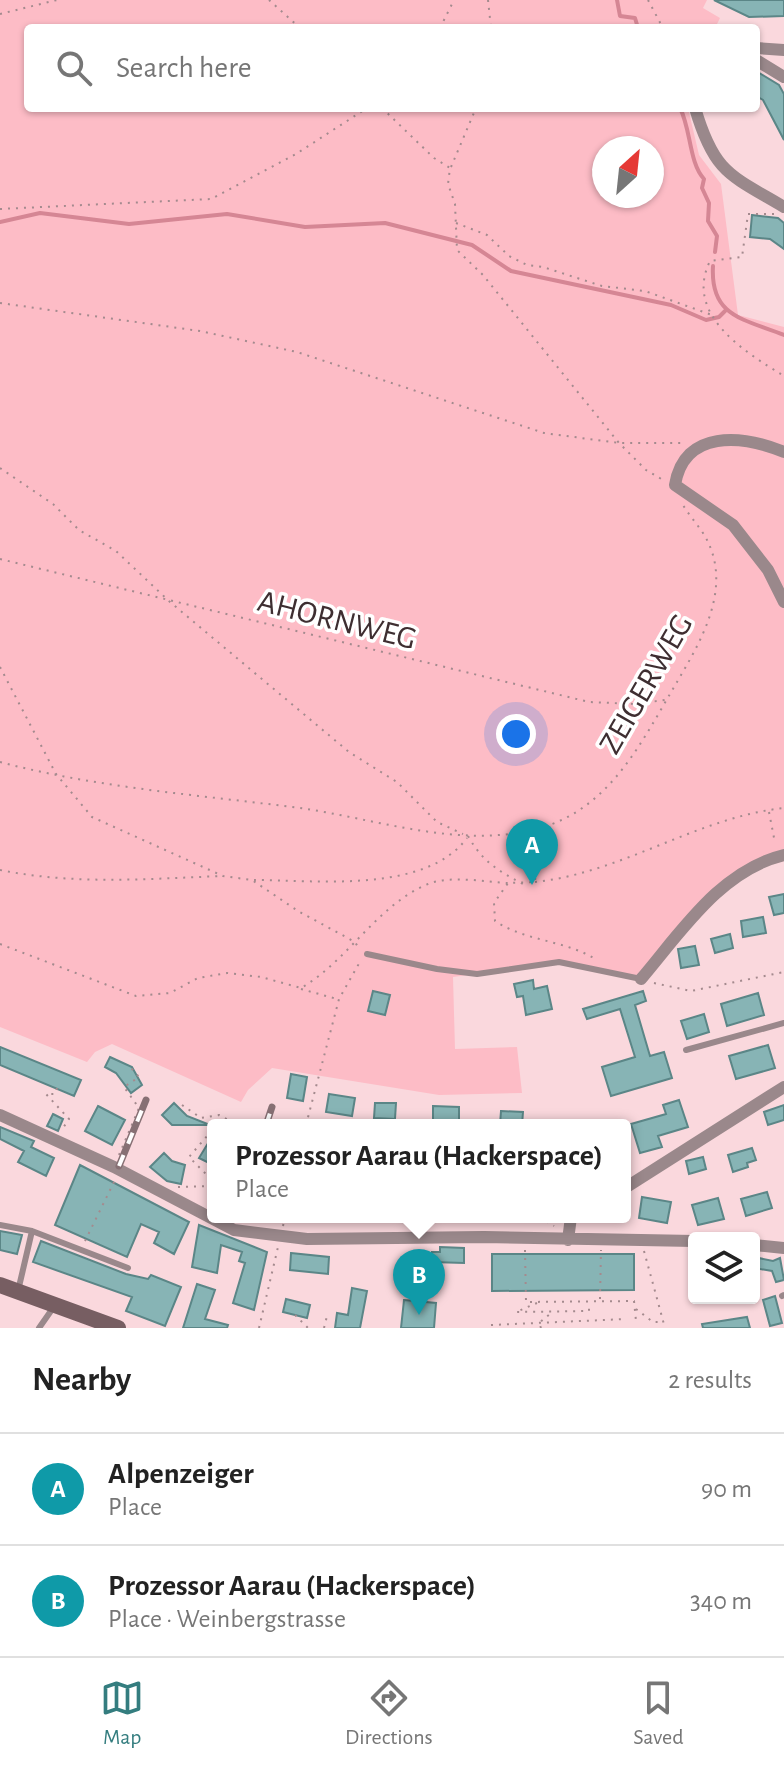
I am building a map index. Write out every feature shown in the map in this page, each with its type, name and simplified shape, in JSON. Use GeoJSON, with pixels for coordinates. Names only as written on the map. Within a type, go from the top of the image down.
{"type":"FeatureCollection","features":[{"type":"Feature","properties":{"kind":"main road"},"geometry":{"type":"LineString","coordinates":[[0,1285],[118,1328]]}},
{"type":"Feature","properties":{"kind":"street"},"geometry":{"type":"LineString","coordinates":[[760,48],[784,50]]}},
{"type":"Feature","properties":{"kind":"street"},"geometry":{"type":"LineString","coordinates":[[760,62],[784,77]]}},
{"type":"Feature","properties":{"kind":"street"},"geometry":{"type":"LineString","coordinates":[[696,112],[704,138],[722,169],[779,204]]}},
{"type":"Feature","properties":{"kind":"street"},"geometry":{"type":"LineString","coordinates":[[784,452],[767,445],[726,439],[700,444],[685,456],[675,485],[733,525],[768,570],[784,602]]}},
{"type":"Feature","properties":{"kind":"street"},"geometry":{"type":"LineString","coordinates":[[641,979],[724,886],[745,871],[781,856]]}},
{"type":"Feature","properties":{"kind":"street"},"geometry":{"type":"LineString","coordinates":[[631,1184],[784,1087]]}},
{"type":"Feature","properties":{"kind":"street"},"geometry":{"type":"LineString","coordinates":[[0,1115],[117,1169],[207,1216]]}},
{"type":"Feature","properties":{"kind":"street"},"geometry":{"type":"LineString","coordinates":[[220,1223],[234,1230],[280,1238],[525,1237],[688,1241]]}},
{"type":"Feature","properties":{"kind":"street"},"geometry":{"type":"LineString","coordinates":[[568,1240],[570,1223]]}},
{"type":"Feature","properties":{"kind":"street"},"geometry":{"type":"LineString","coordinates":[[760,1246],[784,1248]]}},
{"type":"Feature","properties":{"kind":"lane"},"geometry":{"type":"LineString","coordinates":[[367,954],[477,974],[559,962],[641,979]]}},
{"type":"Feature","properties":{"kind":"lane"},"geometry":{"type":"LineString","coordinates":[[686,1050],[784,1023]]}},
{"type":"Feature","properties":{"kind":"lane"},"geometry":{"type":"LineString","coordinates":[[0,1225],[32,1231],[128,1268]]}},
{"type":"Feature","properties":{"kind":"lane"},"geometry":{"type":"LineString","coordinates":[[18,1291],[32,1231]]}},
{"type":"Feature","properties":{"kind":"lane"},"geometry":{"type":"LineString","coordinates":[[39,1328],[54,1303]]}},
{"type":"Feature","properties":{"kind":"path"},"geometry":{"type":"LineString","coordinates":[[0,14],[57,0]]}},
{"type":"Feature","properties":{"kind":"path"},"geometry":{"type":"LineString","coordinates":[[269,0],[296,24]]}},
{"type":"Feature","properties":{"kind":"path"},"geometry":{"type":"LineString","coordinates":[[442,24],[454,0]]}},
{"type":"Feature","properties":{"kind":"path"},"geometry":{"type":"LineString","coordinates":[[488,0],[491,24]]}},
{"type":"Feature","properties":{"kind":"path"},"geometry":{"type":"LineString","coordinates":[[648,0],[661,24]]}},
{"type":"Feature","properties":{"kind":"path"},"geometry":{"type":"LineString","coordinates":[[0,209],[211,199],[296,154],[361,112]]}},
{"type":"Feature","properties":{"kind":"path"},"geometry":{"type":"LineString","coordinates":[[387,112],[450,168]]}},
{"type":"Feature","properties":{"kind":"path"},"geometry":{"type":"LineString","coordinates":[[474,112],[450,168],[448,184],[455,204],[457,250],[483,275],[619,443],[646,470],[675,485]]}},
{"type":"Feature","properties":{"kind":"path"},"geometry":{"type":"LineString","coordinates":[[779,204],[774,217],[748,214],[742,257],[710,261],[701,280],[703,301],[719,325],[755,358],[784,376]]}},
{"type":"Feature","properties":{"kind":"path"},"geometry":{"type":"LineString","coordinates":[[455,223],[487,235],[509,256],[527,265],[602,286],[645,291],[712,316]]}},
{"type":"Feature","properties":{"kind":"path"},"geometry":{"type":"LineString","coordinates":[[0,303],[200,331],[297,352],[544,433],[619,443],[700,444]]}},
{"type":"Feature","properties":{"kind":"path"},"geometry":{"type":"LineString","coordinates":[[0,468],[53,504],[79,530],[116,551],[170,602],[349,752],[397,782],[437,822],[468,836],[479,856],[491,867],[523,884]]}},
{"type":"Feature","properties":{"kind":"path","name":"ZEIGERWEG"},"geometry":{"type":"LineString","coordinates":[[540,828],[604,792],[628,765],[702,639],[713,609],[714,574],[708,541],[678,497],[675,485]]}},
{"type":"Feature","properties":{"kind":"path","name":"AHORNWEG"},"geometry":{"type":"LineString","coordinates":[[0,559],[589,702],[635,704],[667,699]]}},
{"type":"Feature","properties":{"kind":"path"},"geometry":{"type":"LineString","coordinates":[[0,667],[56,774],[83,807],[101,823],[223,876]]}},
{"type":"Feature","properties":{"kind":"path"},"geometry":{"type":"LineString","coordinates":[[0,762],[56,774],[468,836],[540,828],[535,882]]}},
{"type":"Feature","properties":{"kind":"path"},"geometry":{"type":"LineString","coordinates":[[301,988],[324,975],[394,906],[429,883],[523,884],[568,879],[723,823],[784,808]]}},
{"type":"Feature","properties":{"kind":"path"},"geometry":{"type":"LineString","coordinates":[[769,812],[781,856]]}},
{"type":"Feature","properties":{"kind":"path"},"geometry":{"type":"LineString","coordinates":[[0,870],[47,879],[121,882],[223,876],[252,880],[370,880],[421,871],[457,852],[468,836]]}},
{"type":"Feature","properties":{"kind":"path"},"geometry":{"type":"LineString","coordinates":[[252,880],[298,911],[355,942]]}},
{"type":"Feature","properties":{"kind":"path"},"geometry":{"type":"LineString","coordinates":[[508,883],[494,903],[495,921],[526,937],[583,951],[598,961],[600,969]]}},
{"type":"Feature","properties":{"kind":"path"},"geometry":{"type":"LineString","coordinates":[[0,944],[136,996],[170,993],[198,978],[227,973],[261,977],[339,999]]}},
{"type":"Feature","properties":{"kind":"path"},"geometry":{"type":"LineString","coordinates":[[308,1119],[339,999],[354,969],[367,954]]}},
{"type":"Feature","properties":{"kind":"path"},"geometry":{"type":"LineString","coordinates":[[641,979],[691,991],[784,972]]}},
{"type":"Feature","properties":{"kind":"path"},"geometry":{"type":"LineString","coordinates":[[80,1249],[117,1169],[139,1108],[124,1087],[139,1077],[131,1068]]}},
{"type":"Feature","properties":{"kind":"path"},"geometry":{"type":"LineString","coordinates":[[57,1088],[55,1094],[46,1094],[69,1119],[57,1140]]}},
{"type":"Feature","properties":{"kind":"path"},"geometry":{"type":"LineString","coordinates":[[182,1105],[189,1112],[209,1118],[219,1115],[227,1119]]}},
{"type":"Feature","properties":{"kind":"path"},"geometry":{"type":"LineString","coordinates":[[207,1136],[189,1157],[207,1175]]}},
{"type":"Feature","properties":{"kind":"path"},"geometry":{"type":"LineString","coordinates":[[154,1190],[171,1186],[207,1186]]}},
{"type":"Feature","properties":{"kind":"path"},"geometry":{"type":"LineString","coordinates":[[525,1237],[526,1302],[634,1301],[636,1321]]}},
{"type":"Feature","properties":{"kind":"path"},"geometry":{"type":"LineString","coordinates":[[259,1328],[280,1238]]}},
{"type":"Feature","properties":{"kind":"path"},"geometry":{"type":"LineString","coordinates":[[640,1239],[665,1328]]}},
{"type":"Feature","properties":{"kind":"path"},"geometry":{"type":"LineString","coordinates":[[600,1301],[601,1241]]}},
{"type":"Feature","properties":{"kind":"path"},"geometry":{"type":"LineString","coordinates":[[538,1302],[516,1312],[589,1311],[589,1302]]}},
{"type":"Feature","properties":{"kind":"path"},"geometry":{"type":"LineString","coordinates":[[635,1309],[653,1322],[663,1322]]}},
{"type":"Feature","properties":{"kind":"path"},"geometry":{"type":"LineString","coordinates":[[539,1323],[551,1313]]}},
{"type":"Feature","properties":{"kind":"path"},"geometry":{"type":"LineString","coordinates":[[295,1315],[308,1328]]}},
{"type":"Feature","properties":{"kind":"path"},"geometry":{"type":"LineString","coordinates":[[324,1328],[327,1316]]}},
{"type":"Feature","properties":{"kind":"path"},"geometry":{"type":"LineString","coordinates":[[491,1325],[626,1319]]}},
{"type":"Feature","properties":{"kind":"path"},"geometry":{"type":"LineString","coordinates":[[539,1323],[541,1328]]}},
{"type":"Feature","properties":{"kind":"shaded area"},"geometry":{"type":"Polygon","coordinates":[[[0,0],[707,0],[703,8],[720,18],[717,24],[24,24],[24,112],[689,112],[699,155],[721,184],[738,315],[784,327],[784,861],[745,871],[641,979],[559,962],[453,977],[455,1049],[517,1047],[522,1093],[439,1095],[272,1068],[248,1090],[241,1102],[112,1044],[95,1052],[87,1062],[0,1027],[0,0]]]}},
{"type":"Feature","properties":{"kind":"building"},"geometry":{"type":"Polygon","coordinates":[[[714,0],[784,0],[784,16],[749,17],[714,0]]]}},
{"type":"Feature","properties":{"kind":"building"},"geometry":{"type":"Polygon","coordinates":[[[760,73],[779,85],[784,94],[784,140],[760,98],[760,73]]]}},
{"type":"Feature","properties":{"kind":"building"},"geometry":{"type":"Polygon","coordinates":[[[752,215],[778,218],[784,223],[784,249],[770,239],[750,237],[752,215]]]}},
{"type":"Feature","properties":{"kind":"building"},"geometry":{"type":"Polygon","coordinates":[[[784,894],[784,913],[774,915],[769,897],[784,894]]]}},
{"type":"Feature","properties":{"kind":"building"},"geometry":{"type":"Polygon","coordinates":[[[763,917],[766,933],[743,937],[741,921],[763,917]]]}},
{"type":"Feature","properties":{"kind":"building"},"geometry":{"type":"Polygon","coordinates":[[[730,934],[733,948],[715,953],[711,939],[730,934]]]}},
{"type":"Feature","properties":{"kind":"building"},"geometry":{"type":"Polygon","coordinates":[[[695,946],[699,965],[681,968],[678,949],[695,946]]]}},
{"type":"Feature","properties":{"kind":"building"},"geometry":{"type":"Polygon","coordinates":[[[533,980],[534,989],[547,986],[552,1009],[526,1015],[523,996],[517,997],[514,984],[533,980]]]}},
{"type":"Feature","properties":{"kind":"building"},"geometry":{"type":"Polygon","coordinates":[[[373,991],[390,995],[385,1015],[368,1011],[373,991]]]}},
{"type":"Feature","properties":{"kind":"building"},"geometry":{"type":"Polygon","coordinates":[[[643,991],[646,1001],[635,1005],[650,1056],[664,1052],[672,1078],[611,1096],[602,1067],[635,1057],[620,1009],[587,1019],[583,1009],[643,991]]]}},
{"type":"Feature","properties":{"kind":"building"},"geometry":{"type":"Polygon","coordinates":[[[758,993],[764,1015],[727,1026],[721,1004],[758,993]]]}},
{"type":"Feature","properties":{"kind":"building"},"geometry":{"type":"Polygon","coordinates":[[[704,1014],[709,1032],[687,1039],[681,1021],[704,1014]]]}},
{"type":"Feature","properties":{"kind":"building"},"geometry":{"type":"Polygon","coordinates":[[[768,1045],[775,1068],[736,1079],[729,1056],[768,1045]]]}},
{"type":"Feature","properties":{"kind":"building"},"geometry":{"type":"Polygon","coordinates":[[[0,1047],[81,1080],[74,1096],[0,1065],[0,1047]]]}},
{"type":"Feature","properties":{"kind":"building"},"geometry":{"type":"Polygon","coordinates":[[[110,1057],[132,1067],[142,1085],[131,1093],[116,1073],[105,1067],[110,1057]]]}},
{"type":"Feature","properties":{"kind":"building"},"geometry":{"type":"Polygon","coordinates":[[[291,1074],[307,1077],[303,1101],[287,1098],[291,1074]]]}},
{"type":"Feature","properties":{"kind":"building"},"geometry":{"type":"Polygon","coordinates":[[[329,1094],[355,1098],[352,1116],[326,1112],[329,1094]]]}},
{"type":"Feature","properties":{"kind":"building"},"geometry":{"type":"Polygon","coordinates":[[[679,1100],[688,1127],[658,1136],[662,1147],[640,1153],[631,1124],[666,1114],[663,1105],[679,1100]]]}},
{"type":"Feature","properties":{"kind":"building"},"geometry":{"type":"Polygon","coordinates":[[[174,1103],[187,1116],[207,1125],[172,1125],[162,1115],[174,1103]]]}},
{"type":"Feature","properties":{"kind":"building"},"geometry":{"type":"Polygon","coordinates":[[[375,1103],[396,1103],[395,1119],[374,1118],[375,1103]]]}},
{"type":"Feature","properties":{"kind":"building"},"geometry":{"type":"Polygon","coordinates":[[[784,1105],[784,1120],[768,1125],[764,1112],[784,1105]]]}},
{"type":"Feature","properties":{"kind":"building"},"geometry":{"type":"Polygon","coordinates":[[[98,1106],[125,1120],[112,1145],[85,1131],[98,1106]]]}},
{"type":"Feature","properties":{"kind":"building"},"geometry":{"type":"Polygon","coordinates":[[[433,1106],[459,1107],[459,1119],[433,1119],[433,1106]]]}},
{"type":"Feature","properties":{"kind":"building"},"geometry":{"type":"Polygon","coordinates":[[[501,1111],[523,1112],[522,1119],[500,1119],[501,1111]]]}},
{"type":"Feature","properties":{"kind":"building"},"geometry":{"type":"Polygon","coordinates":[[[53,1114],[63,1119],[58,1131],[47,1126],[53,1114]]]}},
{"type":"Feature","properties":{"kind":"building"},"geometry":{"type":"Polygon","coordinates":[[[0,1127],[34,1141],[31,1147],[54,1158],[46,1176],[18,1162],[24,1151],[0,1139],[0,1127]]]}},
{"type":"Feature","properties":{"kind":"building"},"geometry":{"type":"Polygon","coordinates":[[[207,1145],[207,1162],[199,1158],[207,1145]]]}},
{"type":"Feature","properties":{"kind":"building"},"geometry":{"type":"Polygon","coordinates":[[[752,1148],[756,1160],[747,1163],[748,1167],[733,1172],[728,1155],[752,1148]]]}},
{"type":"Feature","properties":{"kind":"building"},"geometry":{"type":"Polygon","coordinates":[[[164,1153],[172,1161],[185,1165],[181,1184],[167,1181],[150,1167],[164,1153]]]}},
{"type":"Feature","properties":{"kind":"building"},"geometry":{"type":"Polygon","coordinates":[[[703,1157],[706,1169],[689,1174],[686,1161],[703,1157]]]}},
{"type":"Feature","properties":{"kind":"building"},"geometry":{"type":"Polygon","coordinates":[[[80,1165],[189,1222],[174,1254],[154,1243],[159,1232],[141,1224],[127,1257],[55,1225],[80,1165]]]}},
{"type":"Feature","properties":{"kind":"building"},"geometry":{"type":"Polygon","coordinates":[[[767,1192],[772,1208],[746,1216],[741,1199],[767,1192]]]}},
{"type":"Feature","properties":{"kind":"building"},"geometry":{"type":"Polygon","coordinates":[[[642,1197],[671,1202],[667,1223],[639,1218],[642,1197]]]}},
{"type":"Feature","properties":{"kind":"building"},"geometry":{"type":"Polygon","coordinates":[[[718,1198],[724,1219],[698,1225],[692,1205],[718,1198]]]}},
{"type":"Feature","properties":{"kind":"building"},"geometry":{"type":"Polygon","coordinates":[[[199,1225],[267,1252],[254,1310],[233,1303],[245,1263],[239,1261],[242,1252],[221,1245],[217,1273],[192,1267],[199,1225]]]}},
{"type":"Feature","properties":{"kind":"building"},"geometry":{"type":"Polygon","coordinates":[[[0,1231],[22,1235],[17,1254],[0,1250],[0,1231]]]}},
{"type":"Feature","properties":{"kind":"building"},"geometry":{"type":"Polygon","coordinates":[[[41,1241],[126,1274],[148,1279],[151,1275],[181,1287],[165,1326],[126,1311],[132,1297],[33,1262],[41,1241]]]}},
{"type":"Feature","properties":{"kind":"building"},"geometry":{"type":"Polygon","coordinates":[[[440,1247],[464,1248],[464,1263],[432,1262],[432,1252],[440,1252],[440,1247]]]}},
{"type":"Feature","properties":{"kind":"building"},"geometry":{"type":"Polygon","coordinates":[[[291,1253],[329,1257],[328,1274],[290,1270],[291,1253]]]}},
{"type":"Feature","properties":{"kind":"building"},"geometry":{"type":"Polygon","coordinates":[[[492,1254],[634,1254],[634,1290],[492,1291],[492,1254]]]}},
{"type":"Feature","properties":{"kind":"building"},"geometry":{"type":"Polygon","coordinates":[[[760,1258],[773,1261],[780,1258],[784,1280],[776,1282],[772,1271],[760,1269],[760,1258]]]}},
{"type":"Feature","properties":{"kind":"building"},"geometry":{"type":"Polygon","coordinates":[[[197,1284],[215,1290],[205,1319],[228,1325],[227,1328],[183,1328],[197,1284]]]}},
{"type":"Feature","properties":{"kind":"building"},"geometry":{"type":"Polygon","coordinates":[[[352,1288],[367,1291],[360,1328],[335,1328],[337,1313],[348,1315],[352,1288]]]}},
{"type":"Feature","properties":{"kind":"building"},"geometry":{"type":"Polygon","coordinates":[[[775,1296],[782,1323],[770,1326],[763,1300],[775,1296]]]}},
{"type":"Feature","properties":{"kind":"building"},"geometry":{"type":"Polygon","coordinates":[[[286,1299],[310,1305],[307,1318],[283,1312],[286,1299]]]}},
{"type":"Feature","properties":{"kind":"building"},"geometry":{"type":"Polygon","coordinates":[[[404,1300],[436,1303],[434,1328],[401,1328],[404,1300]]]}},
{"type":"Feature","properties":{"kind":"building"},"geometry":{"type":"Polygon","coordinates":[[[747,1317],[750,1328],[703,1328],[702,1324],[747,1317]]]}},
{"type":"Feature","properties":{"kind":"waterway"},"geometry":{"type":"LineString","coordinates":[[617,0],[620,16],[635,18],[637,24]]}},
{"type":"Feature","properties":{"kind":"waterway"},"geometry":{"type":"LineString","coordinates":[[681,112],[695,164],[704,179],[702,188],[709,203],[708,221],[717,236],[715,252]]}},
{"type":"Feature","properties":{"kind":"waterway"},"geometry":{"type":"LineString","coordinates":[[0,222],[40,213],[129,224],[227,214],[305,227],[385,223],[472,245],[511,271],[671,305],[706,320],[719,317],[725,311]]}},
{"type":"Feature","properties":{"kind":"waterway"},"geometry":{"type":"LineString","coordinates":[[713,266],[717,296],[732,314],[784,335]]}},
{"type":"Feature","properties":{"kind":"railway"},"geometry":{"type":"LineString","coordinates":[[119,1166],[146,1100]]}},
{"type":"Feature","properties":{"kind":"railway"},"geometry":{"type":"LineString","coordinates":[[268,1119],[272,1107]]}},
{"type":"Feature","properties":{"kind":"place","name":"Alpenzeiger"},"geometry":{"type":"Point","coordinates":[532,885]}},
{"type":"Feature","properties":{"kind":"place","name":"Prozessor Aarau (Hackerspace)"},"geometry":{"type":"Point","coordinates":[419,1315]}}]}
